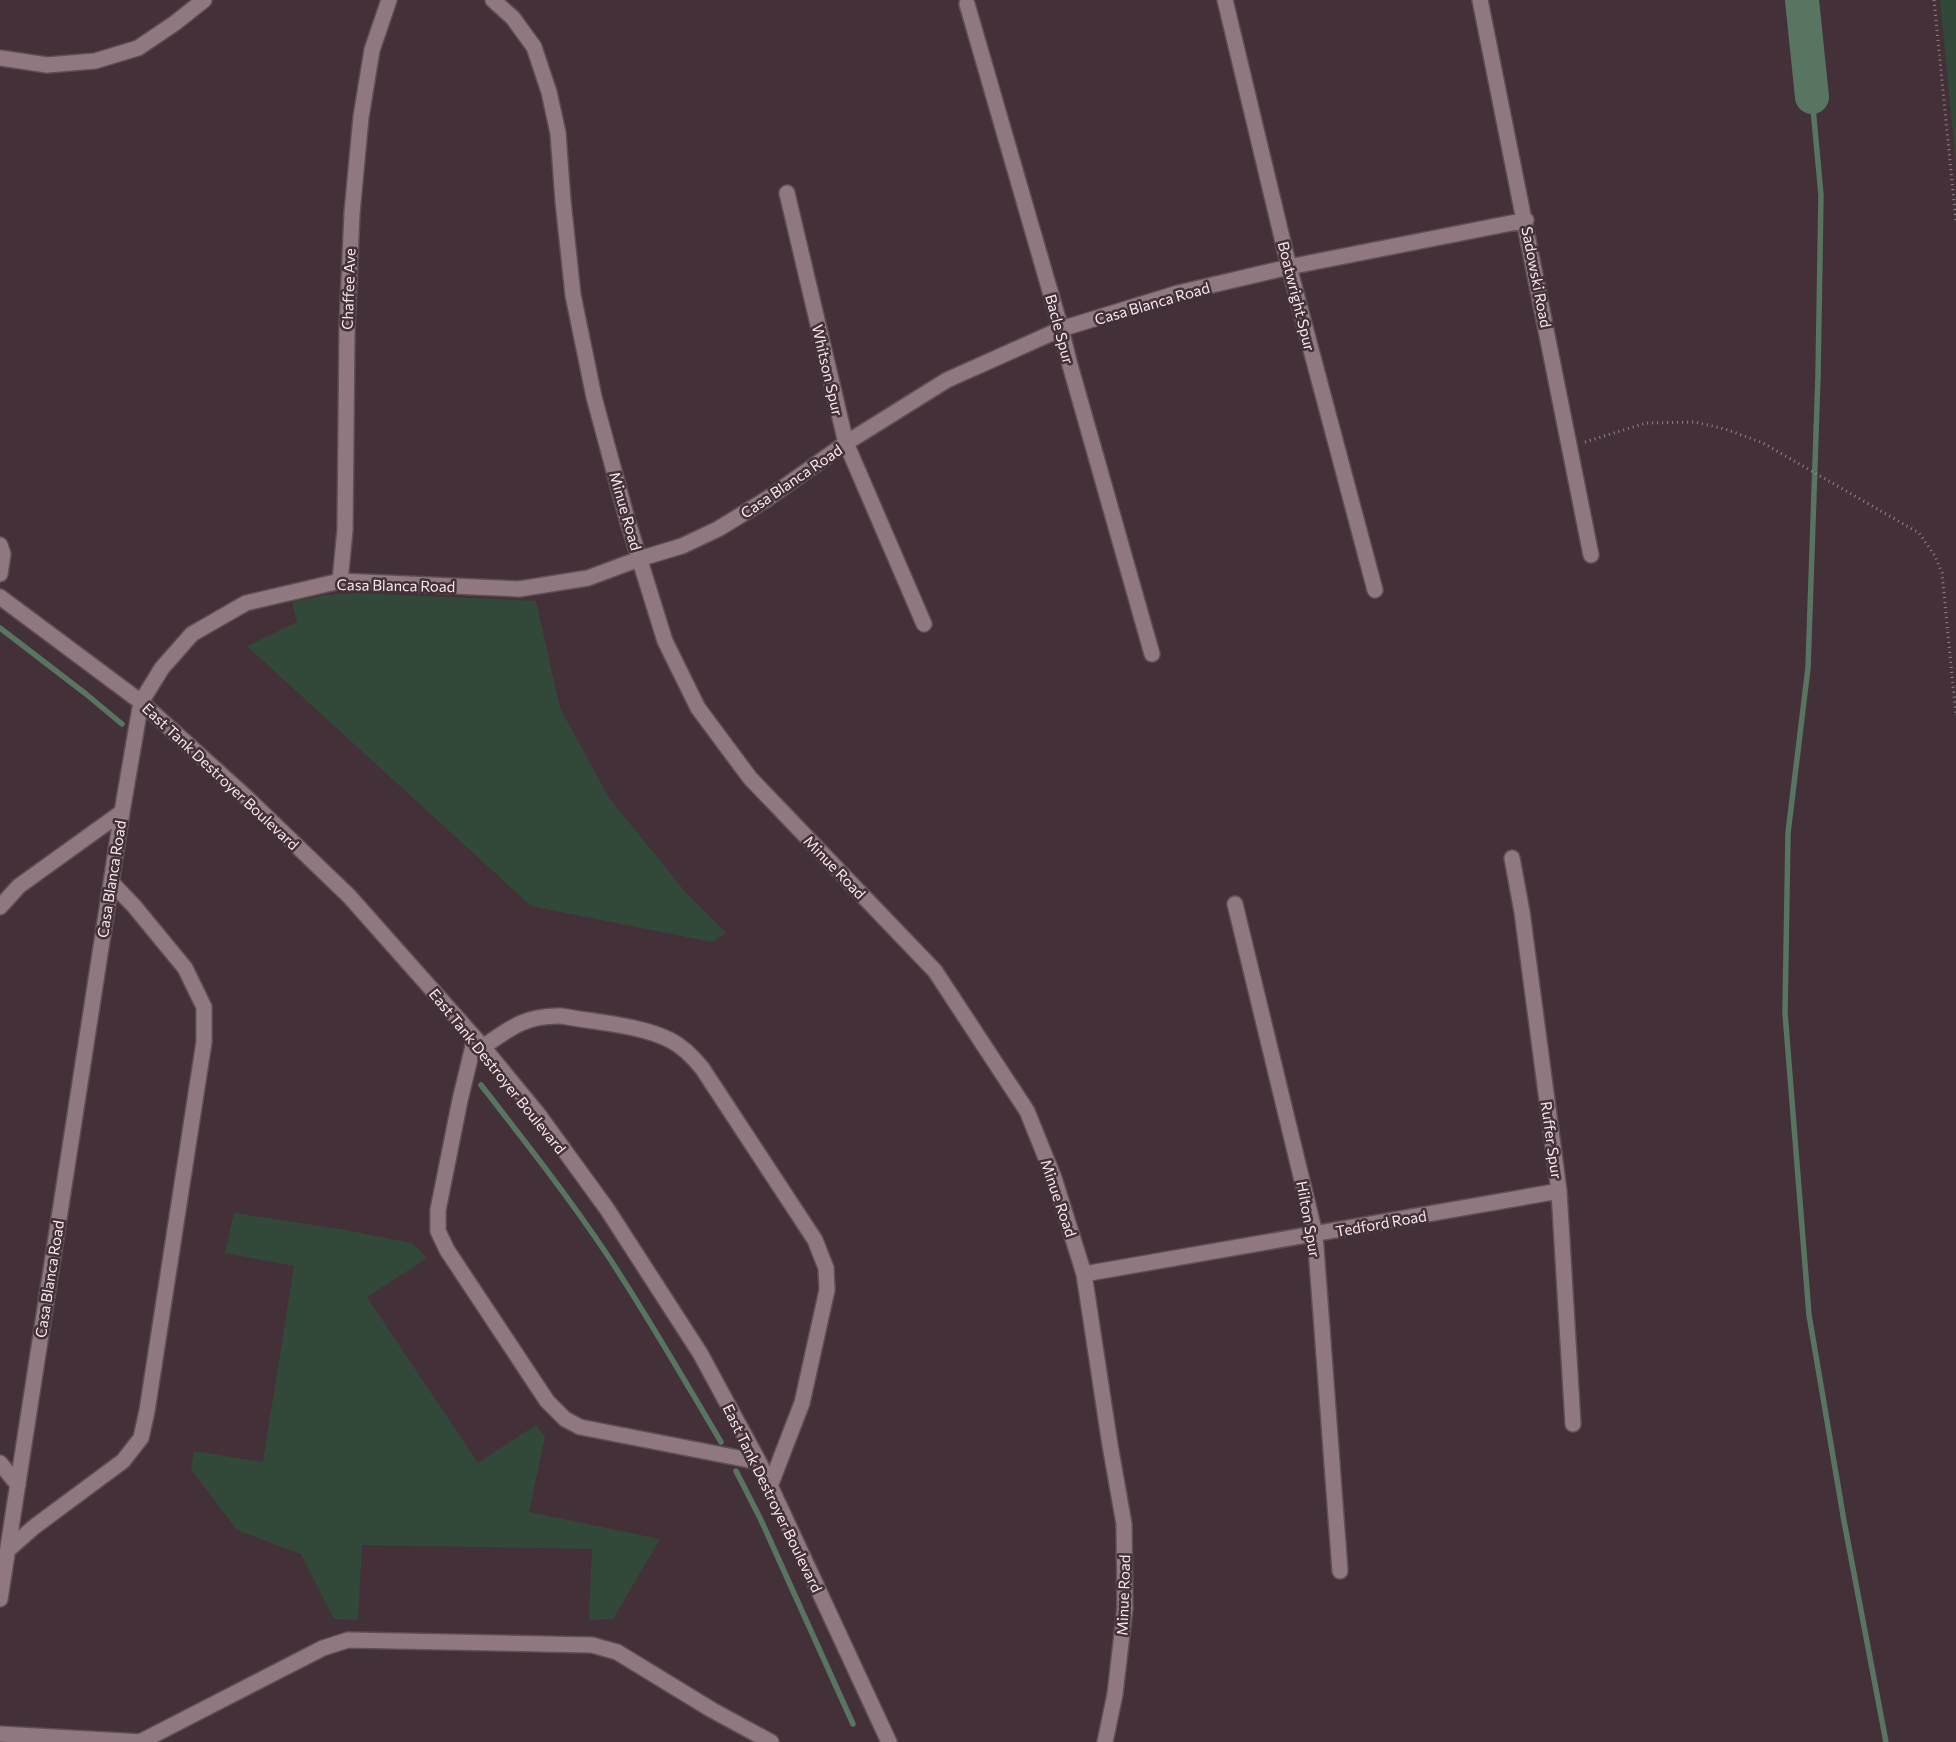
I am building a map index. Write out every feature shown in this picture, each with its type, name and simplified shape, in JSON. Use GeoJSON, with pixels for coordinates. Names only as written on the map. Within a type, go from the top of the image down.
{"type":"FeatureCollection","features":[{"type":"Feature","properties":{"kind":"street"},"geometry":{"type":"LineString","coordinates":[[0,58],[47,65],[95,62],[138,48],[175,23],[204,0]]}},
{"type":"Feature","properties":{"kind":"street","name":"Chaffee Ave"},"geometry":{"type":"LineString","coordinates":[[340,581],[345,530],[346,328],[352,213],[362,117],[372,50],[388,0]]}},
{"type":"Feature","properties":{"kind":"street","name":"Minue Road"},"geometry":{"type":"LineString","coordinates":[[492,0],[513,18],[534,47],[549,92],[558,132],[562,201],[573,295],[594,397],[639,559],[665,641],[698,708],[750,778],[935,970],[1027,1111],[1054,1178],[1084,1274],[1124,1524],[1125,1608],[1115,1694],[1105,1742]]}},
{"type":"Feature","properties":{"kind":"street","name":"Boatwright Spur"},"geometry":{"type":"LineString","coordinates":[[1225,0],[1289,267],[1375,590]]}},
{"type":"Feature","properties":{"kind":"street","name":"Sadowski Road"},"geometry":{"type":"LineString","coordinates":[[1480,0],[1526,220],[1591,555]]}},
{"type":"Feature","properties":{"kind":"street","name":"Bacle Spur"},"geometry":{"type":"LineString","coordinates":[[967,4],[1152,654]]}},
{"type":"Feature","properties":{"kind":"street","name":"Whitson Spur"},"geometry":{"type":"LineString","coordinates":[[787,193],[846,444],[924,624]]}},
{"type":"Feature","properties":{"kind":"street","name":"Casa Blanca Road"},"geometry":{"type":"LineString","coordinates":[[0,1599],[122,812],[141,702],[162,668],[192,634],[246,603],[340,581],[519,589],[588,578],[639,559],[682,546],[718,530],[767,499],[846,444],[947,380],[1061,329],[1178,293],[1289,267],[1526,220]]}},
{"type":"Feature","properties":{"kind":"street"},"geometry":{"type":"LineString","coordinates":[[0,545],[3,554],[0,574]]}},
{"type":"Feature","properties":{"kind":"street","name":"East Tank Destroyer Boulevard"},"geometry":{"type":"LineString","coordinates":[[0,598],[141,702],[245,796],[349,896],[479,1042],[538,1114],[607,1209],[700,1353],[759,1462],[889,1742]]}},
{"type":"Feature","properties":{"kind":"street"},"geometry":{"type":"LineString","coordinates":[[0,907],[19,886],[122,812]]}},
{"type":"Feature","properties":{"kind":"street","name":"Ruffer Spur"},"geometry":{"type":"LineString","coordinates":[[1512,858],[1522,912],[1559,1191],[1573,1424]]}},
{"type":"Feature","properties":{"kind":"street"},"geometry":{"type":"LineString","coordinates":[[8,1550],[34,1527],[123,1461],[140,1438],[147,1411],[204,1042],[204,1007],[185,968],[134,906],[111,882]]}},
{"type":"Feature","properties":{"kind":"street","name":"Hilton Spur"},"geometry":{"type":"LineString","coordinates":[[1235,904],[1315,1234],[1340,1572]]}},
{"type":"Feature","properties":{"kind":"street"},"geometry":{"type":"LineString","coordinates":[[759,1462],[580,1427],[565,1419],[547,1401],[447,1250],[438,1231],[438,1210],[460,1100],[479,1042],[520,1022],[547,1015],[648,1032],[671,1040],[690,1055],[702,1068],[815,1240],[826,1268],[827,1290],[802,1403],[770,1486]]}},
{"type":"Feature","properties":{"kind":"street","name":"Tedford Road"},"geometry":{"type":"LineString","coordinates":[[1084,1274],[1559,1191]]}},
{"type":"Feature","properties":{"kind":"street"},"geometry":{"type":"LineString","coordinates":[[0,1463],[18,1485]]}},
{"type":"Feature","properties":{"kind":"street"},"geometry":{"type":"LineString","coordinates":[[0,1734],[141,1742],[323,1648],[348,1640],[592,1645],[617,1652],[712,1710],[771,1742]]}},
{"type":"Feature","properties":{"kind":"path"},"geometry":{"type":"LineString","coordinates":[[1934,0],[1956,222]]}},
{"type":"Feature","properties":{"kind":"path"},"geometry":{"type":"LineString","coordinates":[[1570,447],[1646,423],[1695,422],[1763,442],[1919,533],[1935,556],[1942,573],[1956,716]]}},
{"type":"Feature","properties":{"kind":"green space"},"geometry":{"type":"Polygon","coordinates":[[[1940,0],[1956,0],[1956,164],[1940,0]]]}},
{"type":"Feature","properties":{"kind":"green space"},"geometry":{"type":"Polygon","coordinates":[[[358,593],[536,601],[560,708],[609,798],[687,894],[726,933],[712,942],[531,906],[247,646],[297,622],[292,602],[326,595],[358,593]]]}},
{"type":"Feature","properties":{"kind":"green space"},"geometry":{"type":"Polygon","coordinates":[[[234,1213],[340,1229],[412,1243],[427,1258],[367,1297],[478,1463],[536,1425],[545,1437],[529,1512],[660,1539],[613,1619],[589,1620],[592,1549],[362,1545],[358,1620],[334,1619],[301,1554],[237,1530],[191,1469],[194,1451],[263,1462],[294,1266],[225,1253],[234,1213]]]}},
{"type":"Feature","properties":{"kind":"waterway"},"geometry":{"type":"LineString","coordinates":[[1802,0],[1812,97]]}},
{"type":"Feature","properties":{"kind":"waterway"},"geometry":{"type":"LineString","coordinates":[[1812,97],[1821,195],[1818,376],[1808,668],[1788,833],[1785,1013],[1809,1315],[1844,1521],[1886,1742]]}},
{"type":"Feature","properties":{"kind":"waterway"},"geometry":{"type":"LineString","coordinates":[[0,628],[122,724]]}},
{"type":"Feature","properties":{"kind":"waterway"},"geometry":{"type":"LineString","coordinates":[[481,1085],[561,1189],[606,1253],[721,1442]]}},
{"type":"Feature","properties":{"kind":"waterway"},"geometry":{"type":"LineString","coordinates":[[736,1471],[761,1520],[853,1724]]}}]}
